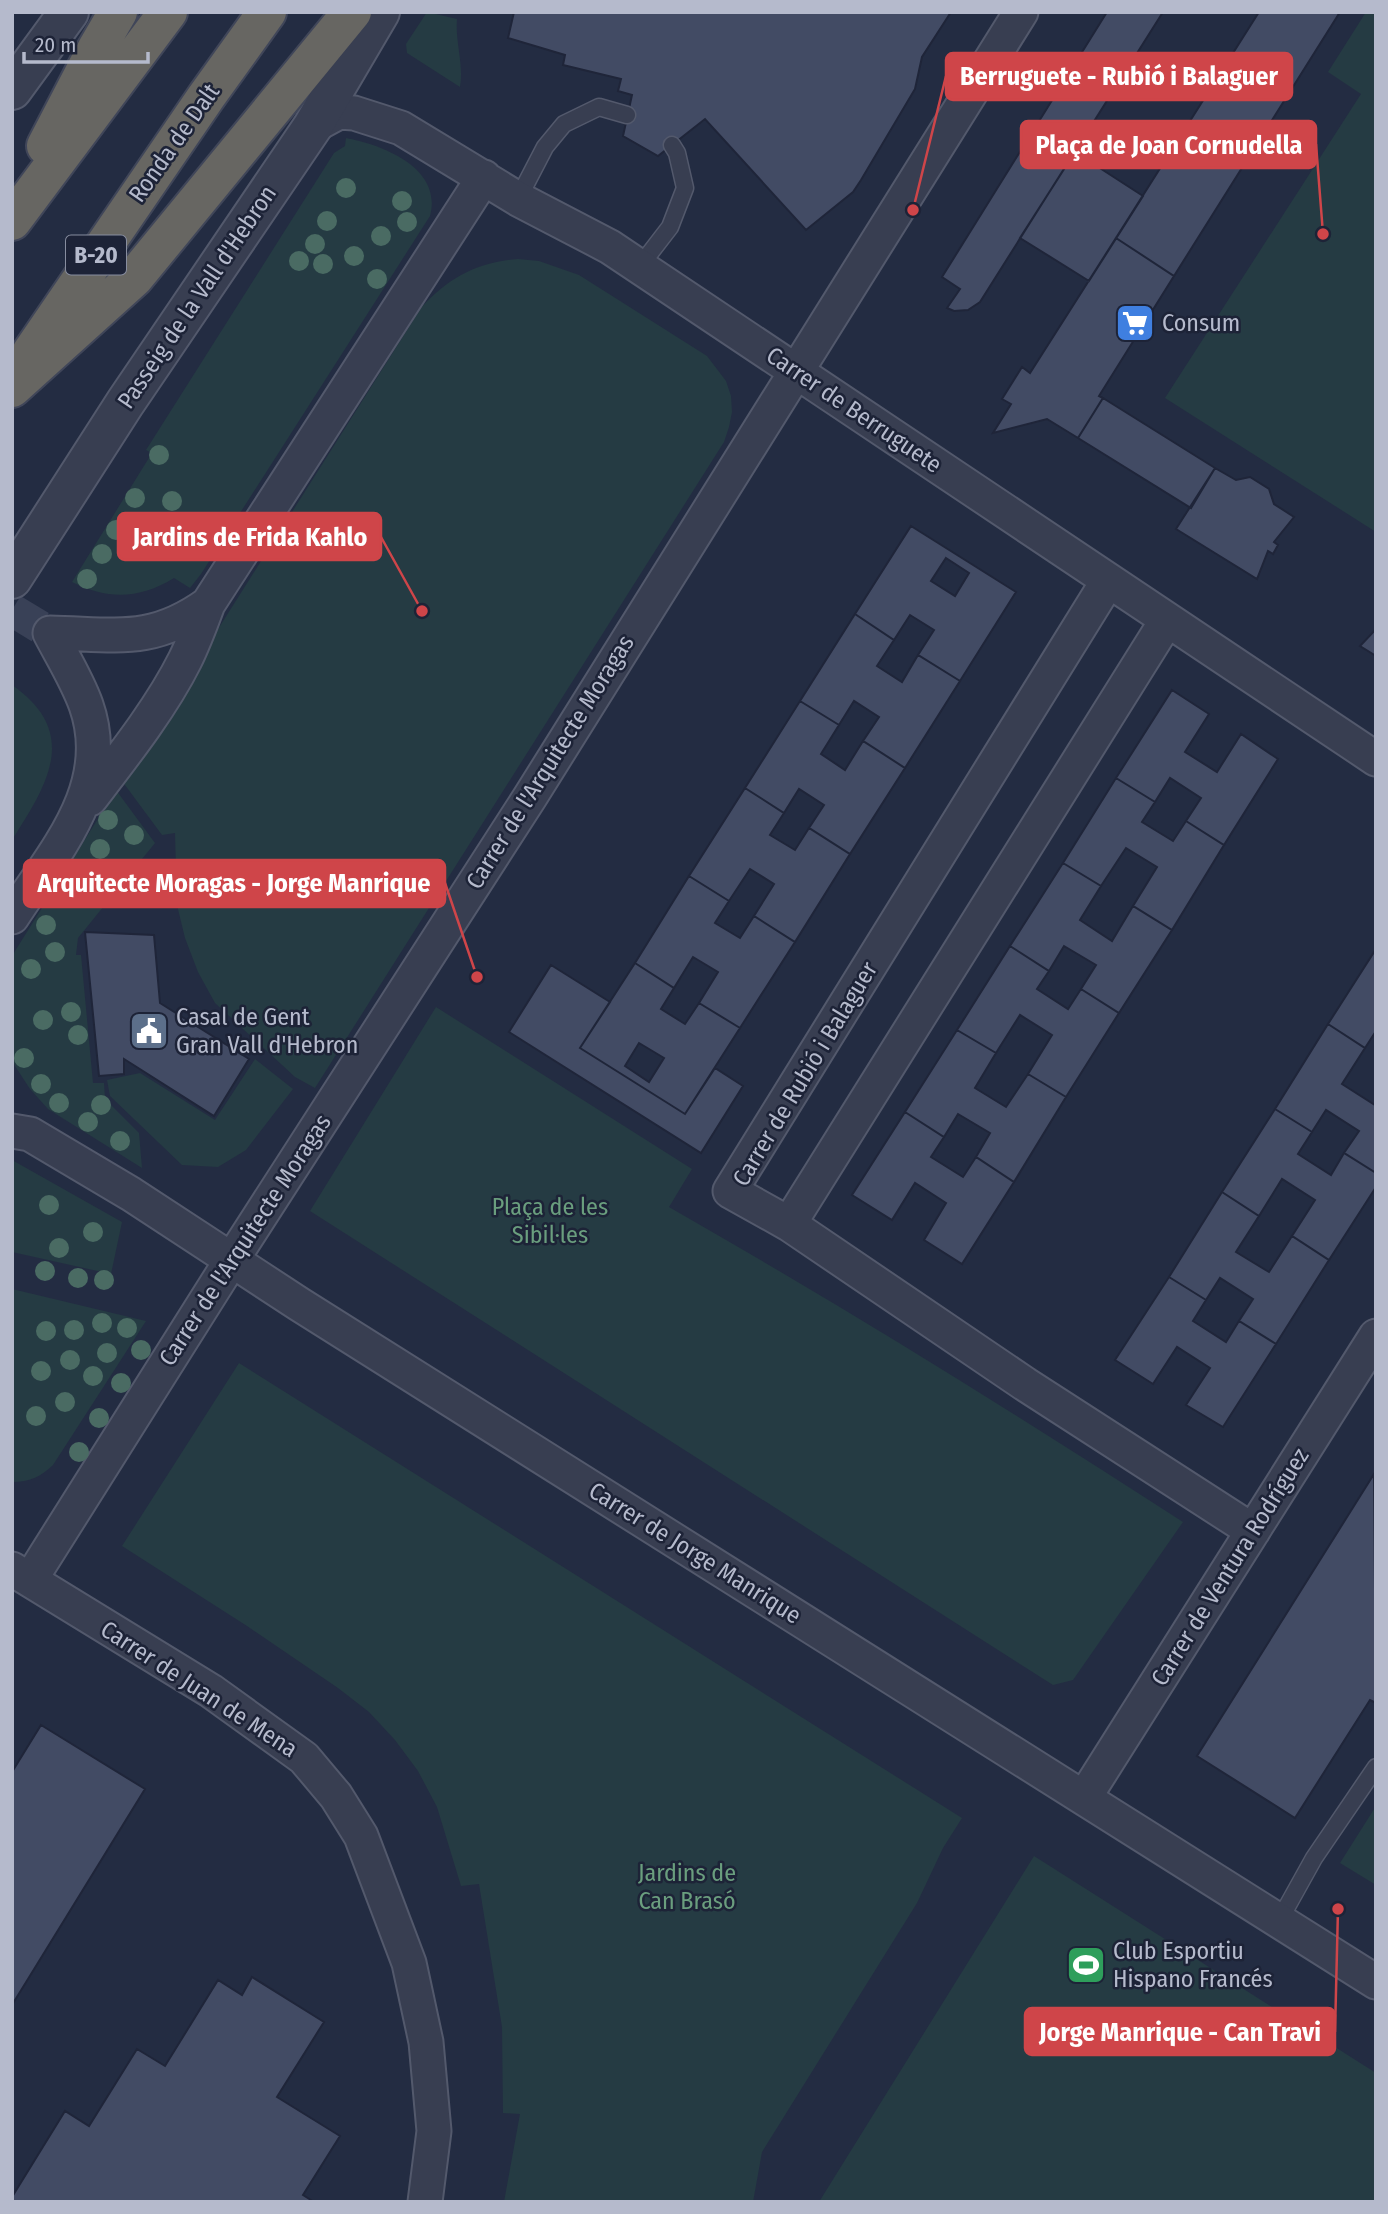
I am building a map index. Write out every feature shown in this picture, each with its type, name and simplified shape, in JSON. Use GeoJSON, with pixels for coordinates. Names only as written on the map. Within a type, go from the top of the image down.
{"type":"FeatureCollection","features":[{"type":"Feature","properties":{"kind":"highway"},"geometry":{"type":"LineString","coordinates":[[12,209],[118,12]]}},
{"type":"Feature","properties":{"kind":"highway"},"geometry":{"type":"LineString","coordinates":[[12,221],[168,12]]}},
{"type":"Feature","properties":{"kind":"highway","name":"Ronda de Dalt"},"geometry":{"type":"LineString","coordinates":[[12,381],[77,282],[267,12]]}},
{"type":"Feature","properties":{"kind":"highway"},"geometry":{"type":"LineString","coordinates":[[12,387],[134,278],[352,12]]}},
{"type":"Feature","properties":{"kind":"street"},"geometry":{"type":"LineString","coordinates":[[12,90],[69,12]]}},
{"type":"Feature","properties":{"kind":"street","name":"Passeig de la Vall d'Hebron"},"geometry":{"type":"LineString","coordinates":[[12,579],[125,403],[313,126],[380,12]]}},
{"type":"Feature","properties":{"kind":"street","name":"Carrer de l'Arquitecte Moragas"},"geometry":{"type":"LineString","coordinates":[[21,1574],[231,1261],[530,797],[1021,12]]}},
{"type":"Feature","properties":{"kind":"street","name":"Carrer de Berruguete"},"geometry":{"type":"LineString","coordinates":[[313,126],[338,112],[354,113],[401,128],[518,199],[598,240],[1376,759]]}},
{"type":"Feature","properties":{"kind":"street"},"geometry":{"type":"LineString","coordinates":[[12,917],[81,810],[126,751],[167,689],[185,660],[208,604],[484,177]]}},
{"type":"Feature","properties":{"kind":"street","name":"Carrer de Rubió i Balaguer"},"geometry":{"type":"LineString","coordinates":[[789,1224],[730,1191],[1108,581]]}},
{"type":"Feature","properties":{"kind":"street"},"geometry":{"type":"LineString","coordinates":[[81,810],[90,784],[94,757],[92,730],[86,704],[50,633],[131,636],[153,633],[192,616],[208,604]]}},
{"type":"Feature","properties":{"kind":"street"},"geometry":{"type":"LineString","coordinates":[[1167,620],[789,1224],[1025,1384],[1253,1531]]}},
{"type":"Feature","properties":{"kind":"street"},"geometry":{"type":"LineString","coordinates":[[12,1106],[21,1132]]}},
{"type":"Feature","properties":{"kind":"street","name":"Carrer de Jorge Manrique"},"geometry":{"type":"LineString","coordinates":[[21,1132],[131,1194],[231,1261],[1376,1982]]}},
{"type":"Feature","properties":{"kind":"street","name":"Carrer de Ventura Rodríguez"},"geometry":{"type":"LineString","coordinates":[[1084,1798],[1376,1336]]}},
{"type":"Feature","properties":{"kind":"street","name":"Carrer de Juan de Mena"},"geometry":{"type":"LineString","coordinates":[[21,1574],[211,1691],[304,1758],[336,1796],[361,1836],[409,1962],[426,2042],[434,2131],[425,2202]]}},
{"type":"Feature","properties":{"kind":"lane"},"geometry":{"type":"LineString","coordinates":[[518,199],[545,147],[564,124],[599,107],[627,116]]}},
{"type":"Feature","properties":{"kind":"lane"},"geometry":{"type":"LineString","coordinates":[[640,267],[670,227],[685,188],[677,153],[672,145]]}},
{"type":"Feature","properties":{"kind":"lane"},"geometry":{"type":"LineString","coordinates":[[1279,1921],[1314,1858],[1376,1767]]}},
{"type":"Feature","properties":{"kind":"green space"},"geometry":{"type":"Polygon","coordinates":[[[427,12],[457,19],[460,87],[407,53],[406,44],[427,12]]]}},
{"type":"Feature","properties":{"kind":"green space"},"geometry":{"type":"Polygon","coordinates":[[[1366,12],[1376,12],[1376,532],[1165,398],[1361,94],[1328,72],[1366,12]]]}},
{"type":"Feature","properties":{"kind":"green space"},"geometry":{"type":"Polygon","coordinates":[[[346,138],[377,146],[407,162],[419,172],[428,185],[432,199],[430,216],[190,588],[174,578],[149,590],[124,595],[98,592],[72,582],[152,453],[146,450],[334,153],[345,146],[346,138]]]}},
{"type":"Feature","properties":{"kind":"green space"},"geometry":{"type":"Polygon","coordinates":[[[518,259],[539,261],[579,275],[707,356],[726,381],[731,396],[729,427],[724,442],[315,1088],[295,1077],[215,1003],[198,972],[185,938],[177,905],[175,833],[162,835],[122,781],[421,308],[442,288],[464,273],[489,264],[518,259]]]}},
{"type":"Feature","properties":{"kind":"green space"},"geometry":{"type":"Polygon","coordinates":[[[12,685],[33,703],[46,722],[52,741],[46,779],[12,840],[12,685]]]}},
{"type":"Feature","properties":{"kind":"green space"},"geometry":{"type":"Polygon","coordinates":[[[116,790],[155,843],[78,938],[76,955],[81,955],[93,1083],[104,1083],[105,1099],[139,1133],[142,1168],[48,1109],[30,1089],[12,1058],[12,958],[116,790]]]}},
{"type":"Feature","properties":{"kind":"green space","name":"Plaça de les Sibil·les"},"geometry":{"type":"Polygon","coordinates":[[[436,1007],[692,1169],[669,1207],[929,1361],[1183,1522],[1073,1680],[1053,1685],[310,1211],[436,1007]]]}},
{"type":"Feature","properties":{"kind":"green space"},"geometry":{"type":"Polygon","coordinates":[[[255,1059],[293,1089],[246,1150],[218,1167],[182,1165],[110,1096],[107,1080],[140,1073],[215,1120],[255,1059]]]}},
{"type":"Feature","properties":{"kind":"green space"},"geometry":{"type":"Polygon","coordinates":[[[12,1160],[122,1222],[111,1274],[12,1252],[12,1160]]]}},
{"type":"Feature","properties":{"kind":"green space"},"geometry":{"type":"Polygon","coordinates":[[[12,1289],[146,1321],[53,1465],[34,1478],[12,1482],[12,1289]]]}},
{"type":"Feature","properties":{"kind":"green space","name":"Jardins de Can Brasó"},"geometry":{"type":"Polygon","coordinates":[[[239,1363],[962,1818],[943,1848],[917,1903],[762,2152],[753,2202],[504,2202],[520,2114],[503,2113],[502,2027],[479,1884],[461,1886],[437,1807],[418,1771],[395,1740],[369,1712],[338,1688],[122,1546],[239,1363]]]}},
{"type":"Feature","properties":{"kind":"green space"},"geometry":{"type":"Polygon","coordinates":[[[1376,1806],[1376,1885],[1340,1863],[1376,1806]]]}},
{"type":"Feature","properties":{"kind":"green space","name":"Club Esportiu Hispano Francés"},"geometry":{"type":"Polygon","coordinates":[[[1034,1856],[1376,2073],[1376,2202],[819,2202],[1034,1856]]]}},
{"type":"Feature","properties":{"kind":"building"},"geometry":{"type":"Polygon","coordinates":[[[514,12],[951,12],[922,57],[915,89],[861,180],[853,192],[806,230],[705,119],[658,156],[623,136],[632,95],[618,91],[621,79],[563,65],[565,55],[508,38],[514,12]]]}},
{"type":"Feature","properties":{"kind":"building"},"geometry":{"type":"Polygon","coordinates":[[[1107,12],[1163,12],[980,302],[968,310],[954,311],[947,308],[960,289],[942,277],[1107,12]]]}},
{"type":"Feature","properties":{"kind":"building"},"geometry":{"type":"Polygon","coordinates":[[[1259,12],[1340,12],[1174,276],[1116,238],[1259,12]]]}},
{"type":"Feature","properties":{"kind":"building"},"geometry":{"type":"Polygon","coordinates":[[[1075,152],[1143,196],[1089,281],[1020,238],[1075,152]]]}},
{"type":"Feature","properties":{"kind":"building"},"geometry":{"type":"Polygon","coordinates":[[[1116,238],[1174,276],[1099,396],[1103,398],[1078,438],[1047,419],[993,433],[1011,404],[1002,399],[1022,367],[1030,373],[1116,238]]]}},
{"type":"Feature","properties":{"kind":"building"},"geometry":{"type":"Polygon","coordinates":[[[1103,398],[1215,468],[1191,508],[1078,438],[1103,398]]]}},
{"type":"Feature","properties":{"kind":"building"},"geometry":{"type":"Polygon","coordinates":[[[1215,468],[1236,480],[1250,477],[1269,489],[1274,504],[1294,517],[1274,542],[1278,545],[1273,554],[1268,551],[1257,579],[1176,529],[1215,468]]]}},
{"type":"Feature","properties":{"kind":"building"},"geometry":{"type":"Polygon","coordinates":[[[911,526],[1016,592],[960,681],[918,655],[934,630],[910,615],[894,640],[855,614],[911,526]],[[946,558],[931,581],[955,596],[969,573],[946,558]]]}},
{"type":"Feature","properties":{"kind":"building"},"geometry":{"type":"Polygon","coordinates":[[[855,614],[894,640],[877,666],[902,682],[918,655],[960,681],[905,768],[863,741],[879,717],[854,701],[839,725],[800,701],[855,614]]]}},
{"type":"Feature","properties":{"kind":"building"},"geometry":{"type":"Polygon","coordinates":[[[1376,629],[1376,656],[1360,646],[1376,629]]]}},
{"type":"Feature","properties":{"kind":"building"},"geometry":{"type":"Polygon","coordinates":[[[1172,690],[1209,714],[1185,752],[1217,772],[1241,734],[1278,759],[1224,845],[1186,821],[1201,798],[1170,778],[1155,802],[1116,778],[1172,690]]]}},
{"type":"Feature","properties":{"kind":"building"},"geometry":{"type":"Polygon","coordinates":[[[800,701],[839,725],[821,754],[845,770],[863,741],[905,768],[850,854],[809,828],[824,805],[799,789],[784,813],[745,788],[800,701]]]}},
{"type":"Feature","properties":{"kind":"building"},"geometry":{"type":"Polygon","coordinates":[[[1116,778],[1155,802],[1142,822],[1173,841],[1186,821],[1224,845],[1172,930],[1133,906],[1157,867],[1126,848],[1101,886],[1063,863],[1116,778]]]}},
{"type":"Feature","properties":{"kind":"building"},"geometry":{"type":"Polygon","coordinates":[[[745,788],[784,813],[770,835],[795,850],[809,828],[850,854],[795,942],[754,916],[774,884],[750,869],[729,901],[689,876],[745,788]]]}},
{"type":"Feature","properties":{"kind":"building"},"geometry":{"type":"Polygon","coordinates":[[[1063,863],[1101,886],[1080,920],[1112,941],[1133,906],[1172,930],[1119,1013],[1081,989],[1096,965],[1064,946],[1049,971],[1010,946],[1063,863]]]}},
{"type":"Feature","properties":{"kind":"building"},"geometry":{"type":"Polygon","coordinates":[[[689,876],[729,901],[715,923],[740,938],[754,916],[795,942],[740,1028],[699,1003],[718,972],[693,957],[674,988],[635,963],[689,876]]]}},
{"type":"Feature","properties":{"kind":"building","name":"Casal de Gent Gran Vall d'Hebron"},"geometry":{"type":"Polygon","coordinates":[[[85,932],[154,935],[160,1003],[249,1059],[214,1116],[124,1059],[124,1074],[99,1076],[85,932]]]}},
{"type":"Feature","properties":{"kind":"building"},"geometry":{"type":"Polygon","coordinates":[[[1010,946],[1049,971],[1037,989],[1068,1009],[1081,989],[1119,1013],[1066,1097],[1028,1074],[1052,1035],[1020,1015],[996,1053],[957,1030],[1010,946]]]}},
{"type":"Feature","properties":{"kind":"building"},"geometry":{"type":"Polygon","coordinates":[[[1376,949],[1376,1031],[1365,1048],[1328,1024],[1376,949]]]}},
{"type":"Feature","properties":{"kind":"building"},"geometry":{"type":"Polygon","coordinates":[[[635,963],[674,988],[661,1009],[685,1024],[699,1003],[740,1028],[685,1114],[580,1048],[635,963]],[[639,1043],[625,1066],[649,1082],[664,1058],[639,1043]]]}},
{"type":"Feature","properties":{"kind":"building"},"geometry":{"type":"Polygon","coordinates":[[[551,965],[610,1002],[580,1048],[685,1114],[715,1068],[743,1086],[701,1153],[509,1032],[551,965]]]}},
{"type":"Feature","properties":{"kind":"building"},"geometry":{"type":"Polygon","coordinates":[[[1328,1024],[1365,1048],[1342,1084],[1375,1105],[1376,1103],[1376,1173],[1344,1153],[1359,1131],[1326,1110],[1312,1132],[1275,1109],[1328,1024]]]}},
{"type":"Feature","properties":{"kind":"building"},"geometry":{"type":"Polygon","coordinates":[[[957,1030],[996,1053],[975,1088],[1006,1107],[1028,1074],[1066,1097],[1014,1182],[976,1157],[990,1133],[958,1114],[944,1137],[905,1112],[957,1030]]]}},
{"type":"Feature","properties":{"kind":"building"},"geometry":{"type":"Polygon","coordinates":[[[1275,1109],[1312,1132],[1298,1154],[1331,1175],[1344,1153],[1376,1173],[1376,1187],[1329,1260],[1292,1236],[1315,1200],[1282,1179],[1259,1216],[1222,1192],[1275,1109]]]}},
{"type":"Feature","properties":{"kind":"building"},"geometry":{"type":"Polygon","coordinates":[[[905,1112],[944,1137],[931,1157],[963,1177],[976,1157],[1014,1182],[962,1264],[924,1240],[946,1203],[915,1183],[892,1220],[852,1195],[905,1112]]]}},
{"type":"Feature","properties":{"kind":"building"},"geometry":{"type":"Polygon","coordinates":[[[1222,1192],[1259,1216],[1236,1252],[1269,1272],[1292,1236],[1329,1260],[1276,1344],[1239,1321],[1253,1299],[1220,1278],[1206,1300],[1169,1277],[1222,1192]]]}},
{"type":"Feature","properties":{"kind":"building"},"geometry":{"type":"Polygon","coordinates":[[[1169,1277],[1206,1300],[1193,1321],[1226,1342],[1239,1321],[1276,1344],[1223,1427],[1186,1405],[1210,1368],[1177,1347],[1153,1384],[1115,1360],[1169,1277]]]}},
{"type":"Feature","properties":{"kind":"building"},"geometry":{"type":"Polygon","coordinates":[[[1374,1474],[1376,1703],[1370,1700],[1295,1818],[1197,1756],[1374,1474]]]}},
{"type":"Feature","properties":{"kind":"building"},"geometry":{"type":"Polygon","coordinates":[[[41,1725],[145,1789],[12,2005],[12,1772],[41,1725]]]}},
{"type":"Feature","properties":{"kind":"building"},"geometry":{"type":"Polygon","coordinates":[[[252,1977],[324,2022],[277,2097],[340,2136],[303,2195],[314,2202],[12,2202],[12,2197],[65,2111],[89,2126],[137,2049],[165,2066],[218,1980],[242,1995],[252,1977]]]}},
{"type":"Feature","properties":{"kind":"tunnel"},"geometry":{"type":"LineString","coordinates":[[12,610],[50,633]]}},
{"type":"Feature","properties":{"kind":"place","name":"Berruguete - Rubió i Balaguer"},"geometry":{"type":"Point","coordinates":[913,210]}},
{"type":"Feature","properties":{"kind":"place","name":"Plaça de Joan Cornudella"},"geometry":{"type":"Point","coordinates":[1323,234]}},
{"type":"Feature","properties":{"kind":"place","name":"Consum"},"geometry":{"type":"Point","coordinates":[1135,323]}},
{"type":"Feature","properties":{"kind":"place","name":"Jardins de Frida Kahlo"},"geometry":{"type":"Point","coordinates":[422,611]}},
{"type":"Feature","properties":{"kind":"place","name":"Arquitecte Moragas - Jorge Manrique"},"geometry":{"type":"Point","coordinates":[477,977]}},
{"type":"Feature","properties":{"kind":"place","name":"Casal de Gent Gran Vall d'Hebron"},"geometry":{"type":"Point","coordinates":[149,1031]}},
{"type":"Feature","properties":{"kind":"place","name":"Jorge Manrique - Can Travi"},"geometry":{"type":"Point","coordinates":[1338,1909]}},
{"type":"Feature","properties":{"kind":"place","name":"Club Esportiu Hispano Francés"},"geometry":{"type":"Point","coordinates":[1086,1965]}}]}
